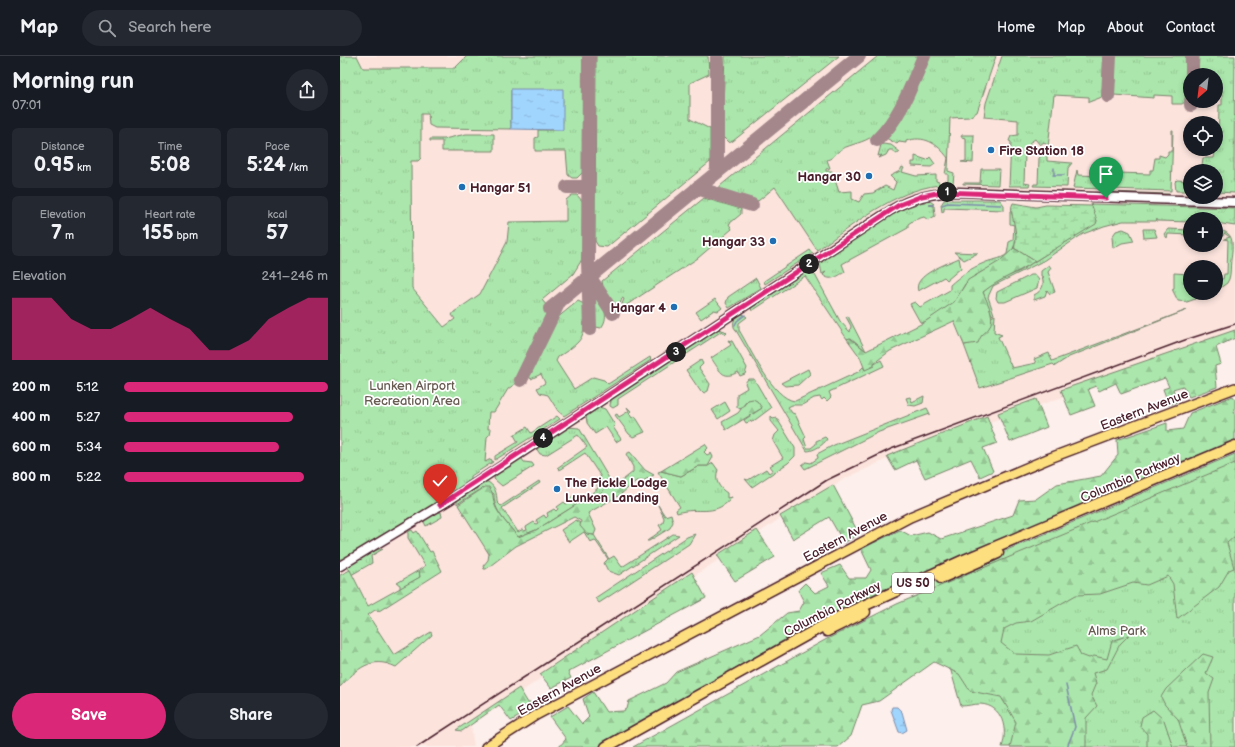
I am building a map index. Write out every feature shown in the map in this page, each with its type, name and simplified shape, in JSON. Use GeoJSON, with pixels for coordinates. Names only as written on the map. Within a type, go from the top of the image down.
{"type":"FeatureCollection","features":[{"type":"Feature","properties":{"kind":"highway","name":"Columbia Parkway"},"geometry":{"type":"LineString","coordinates":[[606,747],[839,617],[956,563],[1235,446]]}},
{"type":"Feature","properties":{"kind":"highway","name":"Columbia Parkway"},"geometry":{"type":"LineString","coordinates":[[619,747],[661,721],[821,634],[909,591],[1235,454]]}},
{"type":"Feature","properties":{"kind":"main road","name":"Eastern Avenue"},"geometry":{"type":"LineString","coordinates":[[486,747],[536,715],[910,517],[1050,458],[1235,388]]}},
{"type":"Feature","properties":{"kind":"street"},"geometry":{"type":"LineString","coordinates":[[340,566],[450,499],[891,210],[910,200],[936,193],[958,192],[1235,202]]}},
{"type":"Feature","properties":{"kind":"shaded area"},"geometry":{"type":"Polygon","coordinates":[[[340,56],[1235,56],[1235,198],[1223,198],[1223,164],[1183,164],[1183,196],[918,194],[483,474],[480,471],[445,327],[412,288],[411,149],[340,56]]]}},
{"type":"Feature","properties":{"kind":"shaded area"},"geometry":{"type":"Polygon","coordinates":[[[960,199],[1235,208],[1235,339],[907,450],[844,479],[805,502],[471,725],[474,747],[340,747],[340,569],[378,549],[445,508],[889,217],[924,202],[960,199]]]}},
{"type":"Feature","properties":{"kind":"green space","name":"Lunken Airport Recreation Area"},"geometry":{"type":"Polygon","coordinates":[[[340,56],[357,56],[363,68],[455,68],[467,56],[582,56],[583,172],[577,178],[572,178],[568,175],[566,151],[535,151],[535,138],[538,137],[538,130],[563,130],[511,89],[511,129],[435,128],[429,125],[428,114],[421,114],[421,158],[418,161],[411,161],[412,288],[444,327],[455,319],[452,315],[454,312],[480,294],[507,242],[509,222],[566,221],[566,200],[572,195],[577,195],[583,202],[583,255],[573,274],[542,300],[553,313],[518,382],[508,389],[494,412],[489,412],[488,429],[491,429],[490,434],[487,437],[485,462],[491,459],[493,462],[471,476],[471,482],[399,528],[340,562],[340,56]]]}},
{"type":"Feature","properties":{"kind":"green space"},"geometry":{"type":"Polygon","coordinates":[[[596,56],[708,56],[709,74],[690,83],[690,119],[710,129],[710,162],[607,247],[598,246],[595,241],[596,56]]]}},
{"type":"Feature","properties":{"kind":"green space"},"geometry":{"type":"Polygon","coordinates":[[[725,56],[839,56],[729,143],[723,137],[722,130],[725,56]]]}},
{"type":"Feature","properties":{"kind":"green space"},"geometry":{"type":"Polygon","coordinates":[[[878,56],[918,56],[901,100],[882,129],[865,140],[842,149],[827,160],[830,168],[826,169],[826,171],[832,171],[839,192],[852,191],[852,199],[859,202],[864,194],[873,193],[885,186],[893,190],[896,182],[890,176],[900,171],[902,167],[904,168],[902,172],[916,176],[936,175],[936,181],[939,182],[939,185],[922,188],[890,201],[817,250],[775,187],[758,201],[720,190],[720,186],[878,56]]]}},
{"type":"Feature","properties":{"kind":"green space"},"geometry":{"type":"Polygon","coordinates":[[[929,56],[996,56],[977,112],[969,117],[950,118],[948,171],[954,173],[953,184],[944,185],[944,181],[948,181],[948,174],[945,174],[948,158],[935,144],[924,140],[913,139],[906,141],[906,143],[899,142],[897,144],[886,138],[906,109],[929,56]]]}},
{"type":"Feature","properties":{"kind":"green space"},"geometry":{"type":"Polygon","coordinates":[[[1002,56],[1104,56],[1102,97],[1089,102],[1089,97],[1054,95],[1048,147],[1044,142],[1040,145],[1035,139],[1029,143],[1032,146],[1028,150],[1030,154],[1025,154],[1024,183],[1030,184],[1029,186],[1009,186],[1011,142],[1009,141],[1011,136],[1018,135],[1018,120],[984,117],[986,103],[1002,56]]]}},
{"type":"Feature","properties":{"kind":"green space"},"geometry":{"type":"Polygon","coordinates":[[[1115,56],[1187,56],[1186,68],[1183,68],[1182,104],[1172,104],[1172,96],[1154,95],[1154,98],[1114,95],[1115,56]]]}},
{"type":"Feature","properties":{"kind":"green space"},"geometry":{"type":"Polygon","coordinates":[[[1199,56],[1235,56],[1235,193],[1223,192],[1223,164],[1202,164],[1203,158],[1223,156],[1223,116],[1219,116],[1219,108],[1223,108],[1223,68],[1198,68],[1199,56]]]}},
{"type":"Feature","properties":{"kind":"green space"},"geometry":{"type":"Polygon","coordinates":[[[1173,130],[1171,191],[1109,189],[1110,170],[1112,168],[1115,168],[1117,173],[1150,174],[1150,170],[1153,170],[1155,158],[1159,158],[1159,155],[1165,157],[1168,154],[1168,151],[1172,151],[1173,130]]]}},
{"type":"Feature","properties":{"kind":"green space"},"geometry":{"type":"Polygon","coordinates":[[[466,134],[494,134],[494,151],[442,151],[442,141],[430,141],[430,139],[444,139],[466,134]]]}},
{"type":"Feature","properties":{"kind":"green space"},"geometry":{"type":"Polygon","coordinates":[[[962,135],[974,135],[973,163],[961,162],[966,161],[966,138],[961,137],[962,135]]]}},
{"type":"Feature","properties":{"kind":"green space"},"geometry":{"type":"Polygon","coordinates":[[[881,145],[891,145],[900,152],[896,154],[893,150],[889,150],[886,155],[879,158],[882,155],[878,156],[881,145]]]}},
{"type":"Feature","properties":{"kind":"green space"},"geometry":{"type":"Polygon","coordinates":[[[1047,151],[1047,161],[1072,163],[1068,168],[1067,187],[1033,186],[1034,184],[1038,184],[1039,158],[1047,151]]]}},
{"type":"Feature","properties":{"kind":"green space"},"geometry":{"type":"Polygon","coordinates":[[[915,156],[927,160],[930,157],[935,164],[931,167],[912,166],[912,162],[915,162],[915,156]]]}},
{"type":"Feature","properties":{"kind":"green space"},"geometry":{"type":"Polygon","coordinates":[[[981,169],[999,169],[998,185],[963,184],[980,183],[981,169]]]}},
{"type":"Feature","properties":{"kind":"green space"},"geometry":{"type":"Polygon","coordinates":[[[1077,170],[1078,175],[1102,176],[1102,174],[1105,174],[1105,189],[1073,188],[1077,170]]]}},
{"type":"Feature","properties":{"kind":"green space"},"geometry":{"type":"Polygon","coordinates":[[[1177,180],[1183,180],[1183,191],[1176,191],[1175,182],[1177,180]]]}},
{"type":"Feature","properties":{"kind":"green space"},"geometry":{"type":"Polygon","coordinates":[[[1111,192],[1169,194],[1167,196],[1113,194],[1111,192]]]}},
{"type":"Feature","properties":{"kind":"green space"},"geometry":{"type":"Polygon","coordinates":[[[704,198],[741,209],[741,214],[729,224],[732,229],[698,258],[625,306],[622,304],[624,299],[622,298],[620,304],[612,305],[604,292],[602,281],[704,198]]]}},
{"type":"Feature","properties":{"kind":"green space"},"geometry":{"type":"Polygon","coordinates":[[[944,200],[1000,200],[1004,205],[1004,210],[944,208],[944,211],[942,212],[941,205],[944,200]]]}},
{"type":"Feature","properties":{"kind":"green space"},"geometry":{"type":"Polygon","coordinates":[[[930,201],[934,204],[929,205],[934,206],[935,216],[928,220],[924,217],[914,220],[908,224],[908,228],[842,264],[845,272],[837,277],[826,277],[823,275],[826,272],[822,274],[820,264],[827,257],[863,232],[902,209],[930,201]]]}},
{"type":"Feature","properties":{"kind":"green space"},"geometry":{"type":"Polygon","coordinates":[[[1013,203],[1036,207],[1046,205],[1092,206],[1097,221],[1096,224],[1035,261],[1014,248],[1016,236],[1012,211],[1013,203]]]}},
{"type":"Feature","properties":{"kind":"green space"},"geometry":{"type":"Polygon","coordinates":[[[1091,204],[1235,208],[1235,226],[1223,224],[1223,212],[1183,212],[1183,222],[1157,221],[1157,219],[1156,221],[1123,221],[1083,234],[1043,261],[993,286],[988,297],[994,314],[992,315],[983,292],[997,281],[1020,271],[1097,221],[1091,204]]]}},
{"type":"Feature","properties":{"kind":"green space"},"geometry":{"type":"Polygon","coordinates":[[[1010,211],[1015,222],[1016,240],[1008,255],[1001,261],[969,280],[950,306],[923,323],[920,322],[910,304],[915,302],[920,307],[950,290],[950,285],[970,270],[1007,254],[1009,242],[1013,240],[1014,225],[1010,224],[1010,211]]]}},
{"type":"Feature","properties":{"kind":"green space"},"geometry":{"type":"Polygon","coordinates":[[[1123,229],[1130,232],[1134,241],[1122,243],[1113,248],[1112,237],[1116,231],[1123,229]]]}},
{"type":"Feature","properties":{"kind":"green space"},"geometry":{"type":"Polygon","coordinates":[[[1143,229],[1154,229],[1157,237],[1144,238],[1143,229]]]}},
{"type":"Feature","properties":{"kind":"green space"},"geometry":{"type":"Polygon","coordinates":[[[1168,229],[1183,230],[1183,235],[1168,234],[1167,238],[1164,234],[1168,229]]]}},
{"type":"Feature","properties":{"kind":"green space"},"geometry":{"type":"Polygon","coordinates":[[[1223,231],[1230,235],[1232,248],[1229,279],[1223,286],[1224,274],[1227,274],[1228,240],[1224,239],[1230,237],[1224,233],[1223,236],[1223,231]]]}},
{"type":"Feature","properties":{"kind":"green space"},"geometry":{"type":"Polygon","coordinates":[[[1014,248],[1035,261],[995,283],[983,292],[992,319],[989,328],[979,339],[978,343],[964,345],[954,321],[890,351],[874,363],[874,366],[865,370],[860,357],[847,339],[850,338],[866,351],[923,323],[954,302],[968,280],[1000,261],[1014,248]]]}},
{"type":"Feature","properties":{"kind":"green space"},"geometry":{"type":"Polygon","coordinates":[[[810,250],[813,253],[765,284],[764,281],[810,250]]]}},
{"type":"Feature","properties":{"kind":"green space"},"geometry":{"type":"Polygon","coordinates":[[[954,252],[978,253],[964,260],[954,252]]]}},
{"type":"Feature","properties":{"kind":"green space"},"geometry":{"type":"Polygon","coordinates":[[[959,258],[961,268],[947,280],[944,277],[918,291],[920,280],[932,270],[959,258]]]}},
{"type":"Feature","properties":{"kind":"green space"},"geometry":{"type":"Polygon","coordinates":[[[1049,265],[1051,268],[1048,272],[1055,292],[1050,294],[1047,290],[1045,296],[1034,300],[1034,295],[1041,290],[1043,285],[1042,277],[1044,277],[1041,276],[1041,271],[1049,265]]]}},
{"type":"Feature","properties":{"kind":"green space"},"geometry":{"type":"Polygon","coordinates":[[[805,272],[810,272],[815,275],[840,321],[850,332],[851,326],[846,317],[848,316],[866,351],[851,338],[847,339],[805,276],[752,311],[751,308],[805,272]]]}},
{"type":"Feature","properties":{"kind":"green space"},"geometry":{"type":"Polygon","coordinates":[[[1174,273],[1183,274],[1183,300],[1193,300],[1187,302],[1178,301],[1172,289],[1174,288],[1174,273]]]}},
{"type":"Feature","properties":{"kind":"green space"},"geometry":{"type":"Polygon","coordinates":[[[1031,275],[1035,275],[1039,280],[1037,288],[1005,302],[998,302],[996,298],[997,292],[1031,275]]]}},
{"type":"Feature","properties":{"kind":"green space"},"geometry":{"type":"Polygon","coordinates":[[[756,278],[761,288],[729,308],[726,303],[728,297],[756,278]]]}},
{"type":"Feature","properties":{"kind":"green space"},"geometry":{"type":"Polygon","coordinates":[[[595,298],[598,298],[605,313],[605,320],[601,328],[596,327],[592,317],[592,308],[595,298]]]}},
{"type":"Feature","properties":{"kind":"green space"},"geometry":{"type":"Polygon","coordinates":[[[715,299],[722,308],[718,311],[714,310],[701,319],[696,312],[715,299]]]}},
{"type":"Feature","properties":{"kind":"green space"},"geometry":{"type":"Polygon","coordinates":[[[578,301],[584,304],[584,324],[582,336],[579,341],[558,357],[556,361],[574,389],[593,377],[604,380],[608,384],[650,357],[651,360],[564,416],[558,411],[548,395],[540,393],[537,388],[545,383],[541,374],[531,379],[528,375],[557,318],[578,301]]]}},
{"type":"Feature","properties":{"kind":"green space"},"geometry":{"type":"Polygon","coordinates":[[[1187,310],[1069,357],[1055,366],[1053,364],[980,388],[964,345],[974,342],[982,336],[990,322],[991,317],[995,315],[994,332],[1002,335],[998,337],[1012,368],[1036,363],[1034,359],[1049,353],[1052,361],[1187,310]]]}},
{"type":"Feature","properties":{"kind":"green space"},"geometry":{"type":"Polygon","coordinates":[[[743,314],[747,317],[739,323],[739,330],[763,372],[779,392],[787,398],[795,401],[858,372],[863,367],[865,370],[881,360],[884,366],[829,392],[831,397],[827,401],[824,398],[822,400],[820,397],[814,398],[802,405],[792,405],[788,407],[792,413],[795,414],[806,437],[804,439],[807,448],[811,448],[816,444],[816,441],[825,437],[827,439],[818,447],[807,451],[734,327],[736,318],[743,314]]]}},
{"type":"Feature","properties":{"kind":"green space"},"geometry":{"type":"Polygon","coordinates":[[[718,329],[727,333],[725,335],[722,331],[618,399],[618,405],[613,408],[610,406],[611,398],[718,329]]]}},
{"type":"Feature","properties":{"kind":"green space"},"geometry":{"type":"Polygon","coordinates":[[[1235,330],[1235,338],[1216,347],[1221,364],[1215,366],[1217,387],[1189,397],[1183,386],[1173,389],[1177,402],[1169,405],[1163,389],[1169,387],[1165,378],[1121,394],[1116,383],[1099,391],[1096,386],[1088,389],[1095,406],[1071,415],[1061,390],[1235,330]]]}},
{"type":"Feature","properties":{"kind":"green space"},"geometry":{"type":"Polygon","coordinates":[[[728,340],[732,341],[747,368],[745,374],[740,376],[738,372],[725,375],[719,370],[711,358],[731,345],[728,340]]]}},
{"type":"Feature","properties":{"kind":"green space"},"geometry":{"type":"Polygon","coordinates":[[[701,360],[703,364],[699,368],[710,384],[708,391],[704,393],[702,391],[701,392],[686,370],[701,360]]]}},
{"type":"Feature","properties":{"kind":"green space"},"geometry":{"type":"Polygon","coordinates":[[[808,369],[810,374],[798,385],[785,386],[781,383],[808,369]]]}},
{"type":"Feature","properties":{"kind":"green space"},"geometry":{"type":"Polygon","coordinates":[[[748,379],[754,379],[771,408],[755,420],[746,423],[744,420],[762,408],[748,400],[740,409],[737,407],[737,394],[747,388],[745,383],[748,379]]]}},
{"type":"Feature","properties":{"kind":"green space"},"geometry":{"type":"Polygon","coordinates":[[[924,396],[923,403],[915,406],[909,405],[906,398],[910,397],[912,402],[924,396]]]}},
{"type":"Feature","properties":{"kind":"green space"},"geometry":{"type":"Polygon","coordinates":[[[1233,396],[1235,399],[1235,440],[949,561],[853,605],[779,643],[599,747],[559,747],[566,739],[550,717],[568,706],[582,724],[589,717],[583,699],[593,692],[606,712],[623,711],[627,709],[629,701],[666,683],[676,672],[760,635],[787,613],[799,611],[804,602],[798,590],[805,583],[815,593],[829,586],[821,573],[840,565],[849,578],[866,578],[871,570],[861,549],[900,530],[911,536],[928,532],[941,539],[1013,515],[1019,500],[1036,499],[1057,484],[1101,476],[1118,455],[1117,440],[1167,423],[1167,431],[1183,429],[1190,413],[1233,396]]]}},
{"type":"Feature","properties":{"kind":"green space"},"geometry":{"type":"Polygon","coordinates":[[[753,399],[757,401],[762,408],[726,430],[722,422],[738,413],[748,400],[753,399]]]}},
{"type":"Feature","properties":{"kind":"green space"},"geometry":{"type":"Polygon","coordinates":[[[1036,399],[1047,427],[1010,442],[998,413],[1036,399]]]}},
{"type":"Feature","properties":{"kind":"green space"},"geometry":{"type":"Polygon","coordinates":[[[725,402],[730,411],[718,419],[712,410],[725,402]]]}},
{"type":"Feature","properties":{"kind":"green space"},"geometry":{"type":"Polygon","coordinates":[[[599,407],[605,409],[615,425],[613,427],[621,439],[616,442],[606,427],[595,434],[587,423],[586,416],[599,407]]]}},
{"type":"Feature","properties":{"kind":"green space"},"geometry":{"type":"Polygon","coordinates":[[[627,407],[631,411],[629,413],[632,418],[635,416],[645,432],[633,437],[615,415],[617,414],[619,417],[629,411],[627,407]]]}},
{"type":"Feature","properties":{"kind":"green space"},"geometry":{"type":"Polygon","coordinates":[[[927,408],[930,414],[879,432],[805,469],[802,465],[806,462],[811,463],[818,458],[817,454],[834,445],[927,408]]]}},
{"type":"Feature","properties":{"kind":"green space"},"geometry":{"type":"Polygon","coordinates":[[[557,416],[560,419],[495,460],[495,456],[518,442],[514,435],[527,427],[531,433],[557,416]]]}},
{"type":"Feature","properties":{"kind":"green space"},"geometry":{"type":"Polygon","coordinates":[[[771,416],[773,418],[776,417],[795,448],[795,456],[788,463],[752,487],[745,479],[748,480],[766,469],[769,473],[773,470],[770,466],[783,458],[773,441],[775,435],[779,431],[771,421],[771,416]]]}},
{"type":"Feature","properties":{"kind":"green space"},"geometry":{"type":"Polygon","coordinates":[[[987,416],[997,443],[983,448],[993,471],[980,477],[971,459],[925,478],[916,460],[895,470],[887,456],[987,416]]]}},
{"type":"Feature","properties":{"kind":"green space"},"geometry":{"type":"Polygon","coordinates":[[[568,427],[579,428],[610,480],[601,494],[591,499],[588,496],[598,488],[596,481],[601,477],[585,453],[559,470],[557,468],[587,447],[578,435],[546,455],[540,454],[536,448],[568,427]]]}},
{"type":"Feature","properties":{"kind":"green space"},"geometry":{"type":"Polygon","coordinates":[[[705,444],[708,448],[704,452],[707,455],[711,453],[713,457],[708,466],[699,466],[681,476],[661,471],[705,444]]]}},
{"type":"Feature","properties":{"kind":"green space"},"geometry":{"type":"Polygon","coordinates":[[[630,452],[645,470],[654,475],[643,481],[636,481],[620,495],[588,513],[596,530],[594,535],[587,534],[580,526],[581,521],[574,517],[516,546],[484,569],[483,566],[488,560],[489,554],[458,505],[485,487],[489,487],[498,512],[518,537],[536,530],[582,501],[601,494],[610,480],[614,487],[633,472],[633,467],[626,454],[630,452]]]}},
{"type":"Feature","properties":{"kind":"green space","name":"Alms Park"},"geometry":{"type":"Polygon","coordinates":[[[1235,454],[1235,747],[1002,747],[1004,740],[1004,726],[999,714],[994,709],[988,705],[980,704],[961,706],[926,584],[1235,454]]]}},
{"type":"Feature","properties":{"kind":"green space"},"geometry":{"type":"Polygon","coordinates":[[[524,456],[522,459],[524,462],[532,463],[534,466],[502,486],[494,479],[496,474],[524,456]]]}},
{"type":"Feature","properties":{"kind":"green space"},"geometry":{"type":"Polygon","coordinates":[[[713,463],[718,470],[718,483],[727,493],[727,498],[732,497],[731,499],[724,505],[711,510],[685,511],[677,513],[676,510],[680,507],[658,472],[661,471],[681,476],[699,466],[708,466],[713,463]]]}},
{"type":"Feature","properties":{"kind":"green space"},"geometry":{"type":"Polygon","coordinates":[[[1235,463],[1235,536],[1227,543],[1234,568],[1229,570],[1219,587],[1177,619],[1173,584],[1168,576],[1147,585],[1133,583],[1100,594],[1076,595],[1031,621],[1016,623],[1004,629],[1001,643],[1015,654],[1049,655],[1076,646],[1081,655],[1089,658],[1094,656],[1107,659],[1112,641],[1129,635],[1120,644],[1107,669],[1093,673],[1096,683],[1091,695],[1097,706],[1086,718],[1086,747],[1010,747],[1016,722],[1001,697],[970,691],[959,674],[934,662],[879,701],[862,705],[851,736],[838,747],[633,747],[825,640],[897,604],[1235,463]]]}},
{"type":"Feature","properties":{"kind":"green space"},"geometry":{"type":"Polygon","coordinates":[[[486,481],[496,492],[497,502],[501,506],[539,481],[540,483],[502,508],[518,532],[523,529],[524,531],[527,530],[526,527],[534,522],[536,524],[538,523],[536,520],[544,515],[546,518],[548,516],[547,513],[554,509],[556,511],[558,509],[557,507],[564,502],[566,504],[569,502],[568,500],[574,495],[576,498],[579,496],[582,501],[536,530],[518,537],[499,512],[494,500],[494,494],[485,487],[457,504],[457,500],[486,481]]]}},
{"type":"Feature","properties":{"kind":"green space"},"geometry":{"type":"Polygon","coordinates":[[[833,485],[859,534],[844,543],[829,517],[793,539],[780,516],[833,485]]]}},
{"type":"Feature","properties":{"kind":"green space"},"geometry":{"type":"Polygon","coordinates":[[[658,505],[665,516],[671,514],[673,522],[670,528],[647,541],[662,530],[659,525],[663,523],[664,518],[658,505]]]}},
{"type":"Feature","properties":{"kind":"green space"},"geometry":{"type":"Polygon","coordinates":[[[437,512],[441,512],[442,517],[426,526],[424,522],[425,519],[437,512]]]}},
{"type":"Feature","properties":{"kind":"green space"},"geometry":{"type":"Polygon","coordinates":[[[576,520],[580,523],[587,534],[594,535],[609,559],[614,556],[622,567],[673,534],[679,535],[619,575],[608,571],[604,563],[608,559],[595,540],[590,542],[584,532],[569,542],[561,530],[576,520]]]}},
{"type":"Feature","properties":{"kind":"green space"},"geometry":{"type":"Polygon","coordinates":[[[412,530],[414,533],[417,531],[430,552],[432,551],[442,571],[379,611],[375,610],[368,615],[394,655],[431,632],[432,635],[396,667],[387,664],[372,663],[352,675],[340,687],[340,575],[350,570],[368,606],[420,577],[419,570],[425,566],[408,538],[408,532],[412,530]]]}},
{"type":"Feature","properties":{"kind":"green space"},"geometry":{"type":"Polygon","coordinates":[[[757,530],[775,557],[735,581],[717,555],[757,530]]]}},
{"type":"Feature","properties":{"kind":"green space"},"geometry":{"type":"Polygon","coordinates":[[[695,534],[689,544],[599,603],[595,598],[687,537],[695,534]]]}},
{"type":"Feature","properties":{"kind":"green space"},"geometry":{"type":"Polygon","coordinates":[[[378,549],[383,549],[371,556],[372,563],[351,575],[350,570],[345,566],[378,549]]]}},
{"type":"Feature","properties":{"kind":"green space"},"geometry":{"type":"Polygon","coordinates":[[[419,570],[420,577],[400,589],[400,585],[397,583],[419,570]]]}},
{"type":"Feature","properties":{"kind":"green space"},"geometry":{"type":"Polygon","coordinates":[[[692,572],[706,598],[568,672],[571,678],[551,688],[540,674],[692,572]]]}},
{"type":"Feature","properties":{"kind":"green space"},"geometry":{"type":"Polygon","coordinates":[[[1203,654],[1213,657],[1206,673],[1214,679],[1209,693],[1210,747],[1187,747],[1178,719],[1165,705],[1161,697],[1166,689],[1203,654]]]}},
{"type":"Feature","properties":{"kind":"green space"},"geometry":{"type":"Polygon","coordinates":[[[519,688],[528,703],[539,702],[540,704],[511,721],[499,705],[462,731],[456,730],[519,688]]]}},
{"type":"Feature","properties":{"kind":"green space"},"geometry":{"type":"Polygon","coordinates":[[[1153,710],[1164,720],[1173,747],[1147,747],[1147,734],[1140,726],[1142,717],[1153,710]]]}},
{"type":"Feature","properties":{"kind":"water"},"geometry":{"type":"Polygon","coordinates":[[[511,89],[563,89],[563,130],[511,129],[511,89]]]}},
{"type":"Feature","properties":{"kind":"water"},"geometry":{"type":"Polygon","coordinates":[[[892,707],[897,707],[902,712],[907,730],[902,733],[899,732],[891,710],[892,707]]]}},
{"type":"Feature","properties":{"kind":"waterway"},"geometry":{"type":"LineString","coordinates":[[1054,168],[1054,175]]}},
{"type":"Feature","properties":{"kind":"waterway"},"geometry":{"type":"LineString","coordinates":[[1053,175],[1064,175]]}},
{"type":"Feature","properties":{"kind":"waterway"},"geometry":{"type":"LineString","coordinates":[[942,205],[948,203],[1001,205]]}},
{"type":"Feature","properties":{"kind":"waterway"},"geometry":{"type":"LineString","coordinates":[[735,325],[737,321],[745,315]]}},
{"type":"Feature","properties":{"kind":"waterway"},"geometry":{"type":"LineString","coordinates":[[1066,685],[1075,727],[1067,747]]}},
{"type":"Feature","properties":{"kind":"taxiway"},"geometry":{"type":"LineString","coordinates":[[589,56],[588,261],[590,329]]}},
{"type":"Feature","properties":{"kind":"taxiway"},"geometry":{"type":"LineString","coordinates":[[717,56],[717,172]]}},
{"type":"Feature","properties":{"kind":"taxiway"},"geometry":{"type":"LineString","coordinates":[[550,309],[859,56]]}},
{"type":"Feature","properties":{"kind":"taxiway"},"geometry":{"type":"LineString","coordinates":[[877,140],[893,121],[905,101],[924,56]]}},
{"type":"Feature","properties":{"kind":"taxiway"},"geometry":{"type":"LineString","coordinates":[[1108,96],[1110,56]]}},
{"type":"Feature","properties":{"kind":"taxiway"},"geometry":{"type":"LineString","coordinates":[[1192,56],[1192,68]]}},
{"type":"Feature","properties":{"kind":"taxiway"},"geometry":{"type":"LineString","coordinates":[[567,187],[589,187]]}},
{"type":"Feature","properties":{"kind":"taxiway"},"geometry":{"type":"LineString","coordinates":[[697,188],[752,205]]}},
{"type":"Feature","properties":{"kind":"taxiway"},"geometry":{"type":"LineString","coordinates":[[589,276],[613,313]]}},
{"type":"Feature","properties":{"kind":"taxiway"},"geometry":{"type":"LineString","coordinates":[[521,380],[559,302]]}},
{"type":"Feature","properties":{"kind":"railway"},"geometry":{"type":"LineString","coordinates":[[417,747],[827,480],[891,449],[1185,340],[1235,324]]}},
{"type":"Feature","properties":{"kind":"place","name":"Fire Station 18"},"geometry":{"type":"Point","coordinates":[991,150]}},
{"type":"Feature","properties":{"kind":"place","name":"Hangar 30"},"geometry":{"type":"Point","coordinates":[869,176]}},
{"type":"Feature","properties":{"kind":"place","name":"Hangar 51"},"geometry":{"type":"Point","coordinates":[462,187]}},
{"type":"Feature","properties":{"kind":"place","name":"Hangar 33"},"geometry":{"type":"Point","coordinates":[773,241]}},
{"type":"Feature","properties":{"kind":"place","name":"Hangar 4"},"geometry":{"type":"Point","coordinates":[674,307]}},
{"type":"Feature","properties":{"kind":"place","name":"The Pickle Lodge Lunken Landing"},"geometry":{"type":"Point","coordinates":[557,489]}},
{"type":"Feature","properties":{"kind":"route"},"geometry":{"type":"LineString","coordinates":[[440,505],[899,205],[922,196],[942,192],[1106,198]]}}]}
